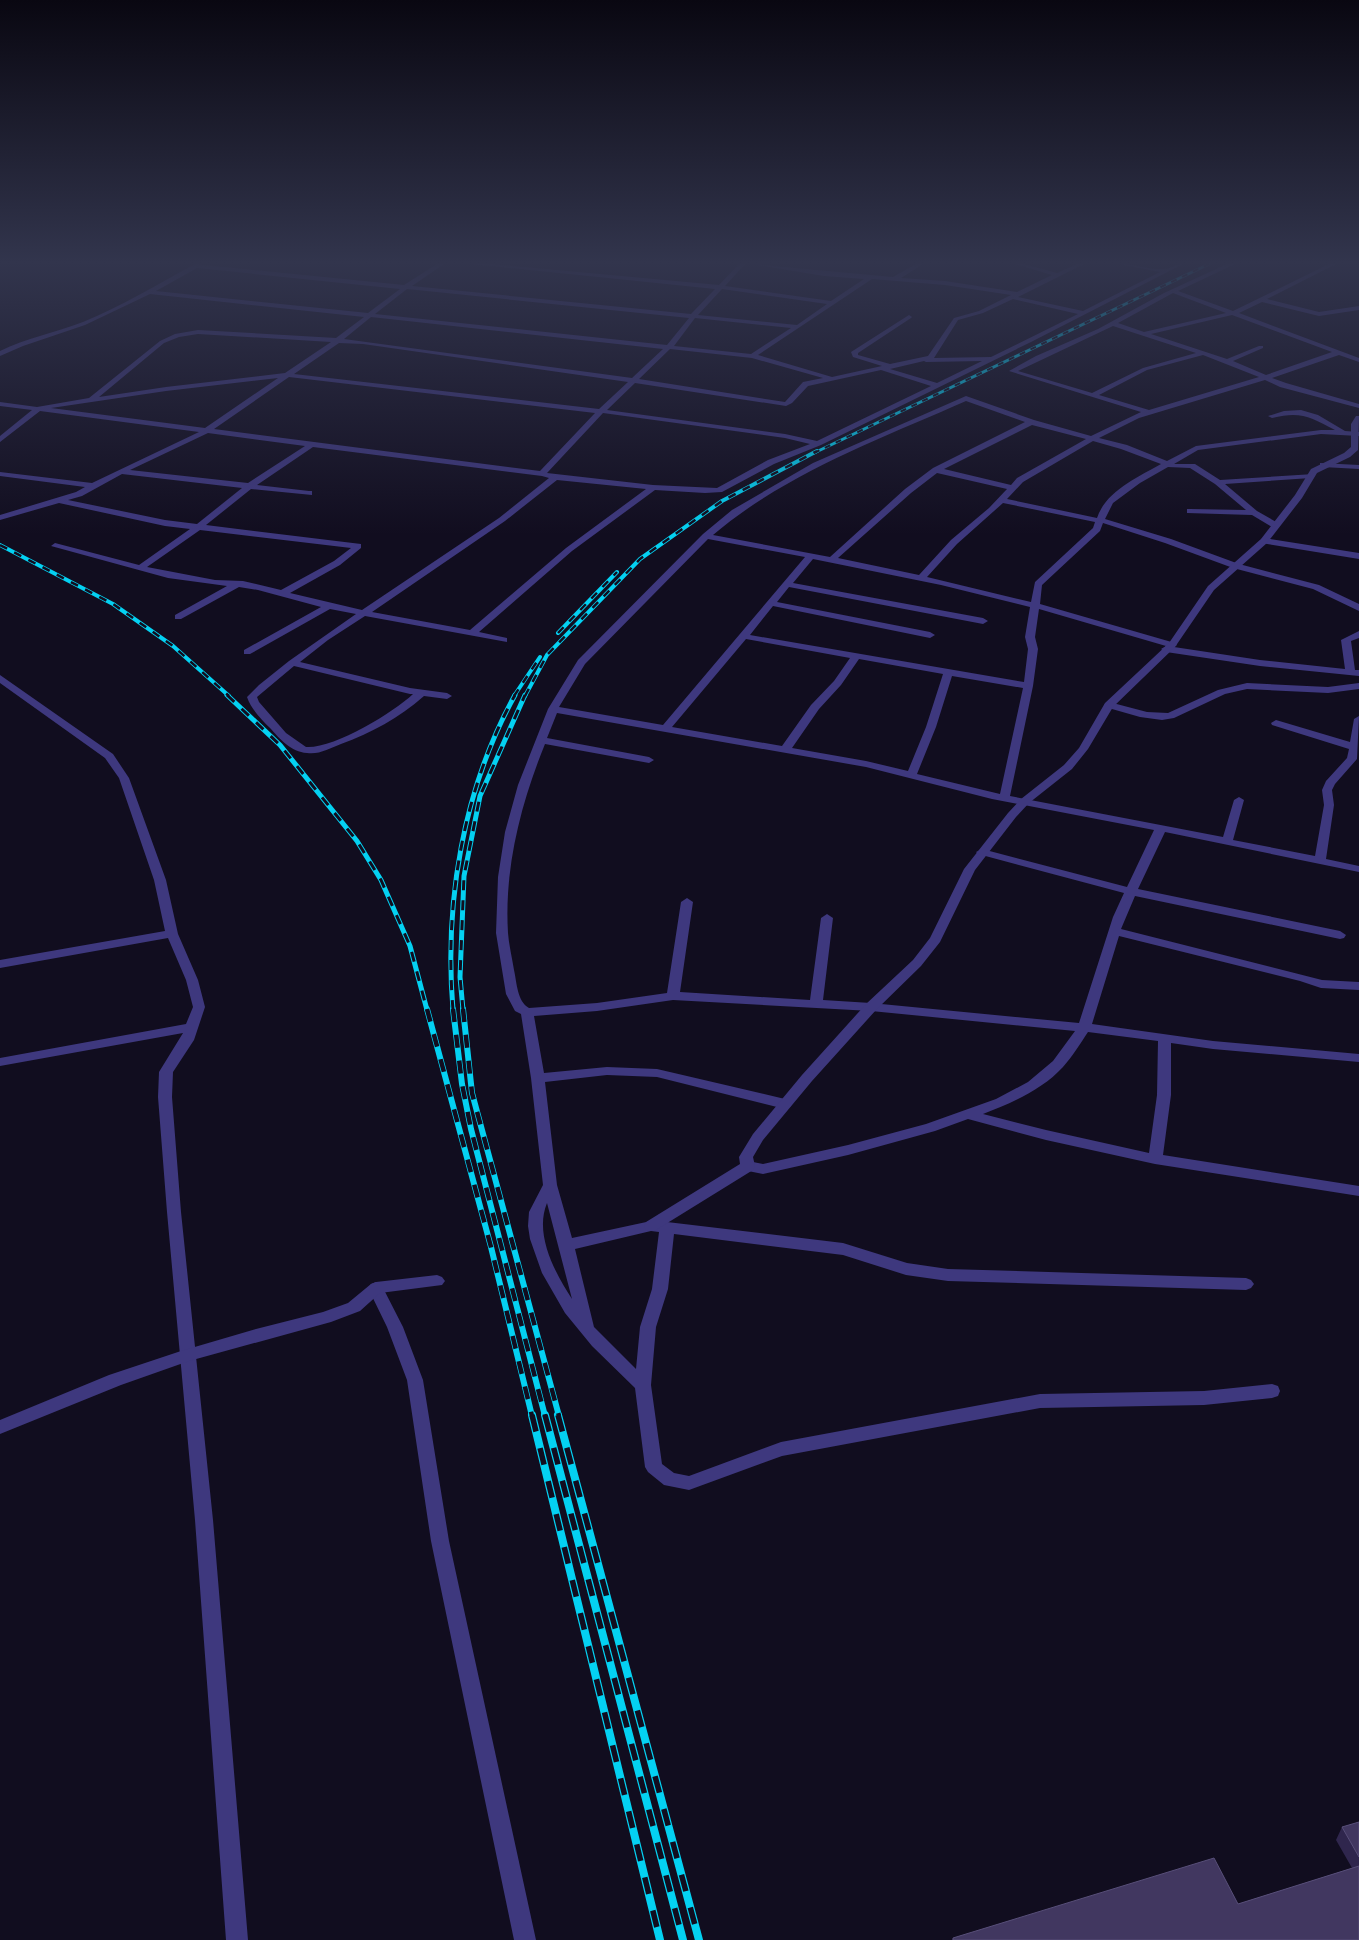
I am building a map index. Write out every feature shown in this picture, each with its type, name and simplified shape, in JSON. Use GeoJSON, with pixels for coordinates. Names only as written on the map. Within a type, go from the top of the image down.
{"type":"FeatureCollection","features":[{"type":"Feature","properties":{"kind":"street"},"geometry":{"type":"LineString","coordinates":[[90,401],[145,355]]}},
{"type":"Feature","properties":{"kind":"street"},"geometry":{"type":"LineString","coordinates":[[0,518],[73,496],[205,432],[317,355]]}},
{"type":"Feature","properties":{"kind":"street"},"geometry":{"type":"LineString","coordinates":[[445,355],[632,380],[783,405],[793,399],[800,387],[831,378],[926,360],[992,359]]}},
{"type":"Feature","properties":{"kind":"street"},"geometry":{"type":"LineString","coordinates":[[542,474],[601,411],[660,355]]}},
{"type":"Feature","properties":{"kind":"street"},"geometry":{"type":"LineString","coordinates":[[741,355],[753,356],[831,378]]}},
{"type":"Feature","properties":{"kind":"street"},"geometry":{"type":"LineString","coordinates":[[855,355],[892,366]]}},
{"type":"Feature","properties":{"kind":"street"},"geometry":{"type":"LineString","coordinates":[[926,360],[933,355]]}},
{"type":"Feature","properties":{"kind":"street"},"geometry":{"type":"LineString","coordinates":[[0,404],[555,477],[652,487],[719,490],[771,462],[818,442],[1001,355]]}},
{"type":"Feature","properties":{"kind":"street"},"geometry":{"type":"LineString","coordinates":[[1046,355],[1012,371],[1149,412]]}},
{"type":"Feature","properties":{"kind":"street"},"geometry":{"type":"LineString","coordinates":[[1093,395],[1145,369],[1198,355]]}},
{"type":"Feature","properties":{"kind":"street"},"geometry":{"type":"LineString","coordinates":[[1209,355],[1302,391],[1359,406]]}},
{"type":"Feature","properties":{"kind":"street"},"geometry":{"type":"LineString","coordinates":[[1228,361],[1243,355]]}},
{"type":"Feature","properties":{"kind":"street"},"geometry":{"type":"LineString","coordinates":[[922,578],[954,542],[1002,500],[1027,474],[1094,437],[1136,416],[1266,378],[1333,355]]}},
{"type":"Feature","properties":{"kind":"street"},"geometry":{"type":"LineString","coordinates":[[1346,355],[1359,360]]}},
{"type":"Feature","properties":{"kind":"street"},"geometry":{"type":"LineString","coordinates":[[884,369],[936,385]]}},
{"type":"Feature","properties":{"kind":"street"},"geometry":{"type":"LineString","coordinates":[[0,440],[40,408],[166,389],[288,375],[601,411],[818,442]]}},
{"type":"Feature","properties":{"kind":"street"},"geometry":{"type":"LineString","coordinates":[[1275,525],[1254,513],[1218,482],[1193,467],[1175,467],[1137,451],[1094,437],[1031,422],[963,398],[794,476],[735,512],[706,536],[581,662],[552,708],[542,740],[523,784],[511,832],[504,877],[502,933],[512,994],[520,1008],[527,1012],[597,1007],[673,996],[871,1007],[1084,1028],[1165,1037],[1213,1045],[1359,1058]]}},
{"type":"Feature","properties":{"kind":"street"},"geometry":{"type":"LineString","coordinates":[[1272,416],[1290,411],[1300,411],[1343,432]]}},
{"type":"Feature","properties":{"kind":"street"},"geometry":{"type":"LineString","coordinates":[[748,1166],[746,1157],[758,1137],[785,1104],[871,1007],[917,963],[936,939],[970,869],[982,852],[1025,801],[1068,767],[1083,749],[1109,705],[1169,647],[1203,596],[1264,540],[1299,496],[1317,468],[1347,455],[1354,448],[1357,434],[1355,424],[1359,418]]}},
{"type":"Feature","properties":{"kind":"street"},"geometry":{"type":"LineString","coordinates":[[831,560],[908,491],[936,470],[1031,422]]}},
{"type":"Feature","properties":{"kind":"street"},"geometry":{"type":"LineString","coordinates":[[1004,798],[1028,686],[1033,649],[1030,637],[1038,584],[1072,551],[1090,537],[1101,520],[1103,512],[1116,496],[1137,481],[1182,455],[1203,446],[1305,434],[1343,432],[1357,434]]}},
{"type":"Feature","properties":{"kind":"street"},"geometry":{"type":"LineString","coordinates":[[140,568],[198,528],[248,487],[311,445]]}},
{"type":"Feature","properties":{"kind":"street"},"geometry":{"type":"LineString","coordinates":[[1323,465],[1359,467]]}},
{"type":"Feature","properties":{"kind":"street"},"geometry":{"type":"LineString","coordinates":[[936,470],[1013,488]]}},
{"type":"Feature","properties":{"kind":"street"},"geometry":{"type":"LineString","coordinates":[[122,471],[309,493]]}},
{"type":"Feature","properties":{"kind":"street"},"geometry":{"type":"LineString","coordinates":[[0,474],[93,486]]}},
{"type":"Feature","properties":{"kind":"street"},"geometry":{"type":"LineString","coordinates":[[1218,482],[1311,476]]}},
{"type":"Feature","properties":{"kind":"street"},"geometry":{"type":"LineString","coordinates":[[422,692],[392,717],[369,730],[318,749],[302,749],[284,735],[254,703],[252,697],[325,638],[417,578],[428,567],[515,511],[555,477]]}},
{"type":"Feature","properties":{"kind":"street"},"geometry":{"type":"LineString","coordinates":[[471,634],[564,553],[652,487]]}},
{"type":"Feature","properties":{"kind":"street"},"geometry":{"type":"LineString","coordinates":[[59,500],[165,523],[332,541],[358,546],[338,563],[282,594]]}},
{"type":"Feature","properties":{"kind":"street"},"geometry":{"type":"LineString","coordinates":[[1002,500],[1101,520],[1168,541],[1236,566],[1316,587],[1359,608]]}},
{"type":"Feature","properties":{"kind":"street"},"geometry":{"type":"LineString","coordinates":[[1190,511],[1254,513]]}},
{"type":"Feature","properties":{"kind":"street"},"geometry":{"type":"LineString","coordinates":[[706,536],[922,578],[1089,620],[1169,647],[1268,664],[1354,672],[1346,640],[1359,634]]}},
{"type":"Feature","properties":{"kind":"street"},"geometry":{"type":"LineString","coordinates":[[1264,540],[1359,556]]}},
{"type":"Feature","properties":{"kind":"street"},"geometry":{"type":"LineString","coordinates":[[56,546],[140,568],[215,583],[260,587],[329,606],[504,640]]}},
{"type":"Feature","properties":{"kind":"street"},"geometry":{"type":"LineString","coordinates":[[665,729],[811,556]]}},
{"type":"Feature","properties":{"kind":"street"},"geometry":{"type":"LineString","coordinates":[[178,618],[237,584]]}},
{"type":"Feature","properties":{"kind":"street"},"geometry":{"type":"LineString","coordinates":[[787,584],[983,621]]}},
{"type":"Feature","properties":{"kind":"street"},"geometry":{"type":"LineString","coordinates":[[771,603],[930,635]]}},
{"type":"Feature","properties":{"kind":"street"},"geometry":{"type":"LineString","coordinates":[[248,652],[329,606]]}},
{"type":"Feature","properties":{"kind":"street"},"geometry":{"type":"LineString","coordinates":[[742,636],[1028,686]]}},
{"type":"Feature","properties":{"kind":"street"},"geometry":{"type":"LineString","coordinates":[[785,750],[815,707],[838,683],[856,656]]}},
{"type":"Feature","properties":{"kind":"street"},"geometry":{"type":"LineString","coordinates":[[292,663],[446,696]]}},
{"type":"Feature","properties":{"kind":"street"},"geometry":{"type":"LineString","coordinates":[[912,774],[931,726],[948,672]]}},
{"type":"Feature","properties":{"kind":"street"},"geometry":{"type":"LineString","coordinates":[[0,678],[108,756],[124,778],[160,880],[172,934],[192,980],[199,1007],[193,1027],[184,1046],[166,1072],[165,1097],[187,1355],[204,1520],[238,1940]]}},
{"type":"Feature","properties":{"kind":"street"},"geometry":{"type":"LineString","coordinates":[[1109,705],[1143,714],[1164,717],[1222,692],[1248,686],[1328,690],[1359,686]]}},
{"type":"Feature","properties":{"kind":"street"},"geometry":{"type":"LineString","coordinates":[[552,708],[866,764],[1004,798],[1359,869]]}},
{"type":"Feature","properties":{"kind":"street"},"geometry":{"type":"LineString","coordinates":[[1320,862],[1329,805],[1327,790],[1330,783],[1352,759],[1359,719]]}},
{"type":"Feature","properties":{"kind":"street"},"geometry":{"type":"LineString","coordinates":[[1276,723],[1354,747]]}},
{"type":"Feature","properties":{"kind":"street"},"geometry":{"type":"LineString","coordinates":[[542,740],[649,760]]}},
{"type":"Feature","properties":{"kind":"street"},"geometry":{"type":"LineString","coordinates":[[1227,842],[1239,800]]}},
{"type":"Feature","properties":{"kind":"street"},"geometry":{"type":"LineString","coordinates":[[659,1227],[748,1166],[763,1169],[848,1150],[930,1128],[1001,1102],[1033,1085],[1058,1064],[1084,1028],[1130,890],[1161,828]]}},
{"type":"Feature","properties":{"kind":"street"},"geometry":{"type":"LineString","coordinates":[[982,852],[1130,890],[1252,918],[1340,935]]}},
{"type":"Feature","properties":{"kind":"street"},"geometry":{"type":"LineString","coordinates":[[673,996],[688,902]]}},
{"type":"Feature","properties":{"kind":"street"},"geometry":{"type":"LineString","coordinates":[[816,1004],[827,918]]}},
{"type":"Feature","properties":{"kind":"street"},"geometry":{"type":"LineString","coordinates":[[1115,931],[1304,978],[1321,984],[1359,986]]}},
{"type":"Feature","properties":{"kind":"street"},"geometry":{"type":"LineString","coordinates":[[0,964],[172,934]]}},
{"type":"Feature","properties":{"kind":"street"},"geometry":{"type":"LineString","coordinates":[[527,1012],[538,1078],[550,1185],[589,1333]]}},
{"type":"Feature","properties":{"kind":"street"},"geometry":{"type":"LineString","coordinates":[[0,1062],[193,1027]]}},
{"type":"Feature","properties":{"kind":"street"},"geometry":{"type":"LineString","coordinates":[[1155,1159],[1164,1095],[1165,1037]]}},
{"type":"Feature","properties":{"kind":"street"},"geometry":{"type":"LineString","coordinates":[[538,1078],[607,1071],[657,1074],[785,1104]]}},
{"type":"Feature","properties":{"kind":"street"},"geometry":{"type":"LineString","coordinates":[[968,1115],[1046,1135],[1155,1159],[1359,1191]]}},
{"type":"Feature","properties":{"kind":"street"},"geometry":{"type":"LineString","coordinates":[[550,1185],[536,1214],[535,1231],[546,1266],[559,1293],[589,1333],[599,1345],[644,1385]]}},
{"type":"Feature","properties":{"kind":"street"},"geometry":{"type":"LineString","coordinates":[[566,1245],[659,1227],[843,1249],[906,1269],[948,1275],[1246,1284]]}},
{"type":"Feature","properties":{"kind":"street"},"geometry":{"type":"LineString","coordinates":[[659,1227],[660,1289],[648,1327],[644,1385],[654,1466],[670,1480],[690,1484],[781,1449],[1040,1401],[1204,1398],[1272,1391]]}},
{"type":"Feature","properties":{"kind":"street"},"geometry":{"type":"LineString","coordinates":[[0,1427],[115,1380],[187,1355],[325,1318],[354,1307],[376,1288],[437,1281]]}},
{"type":"Feature","properties":{"kind":"street"},"geometry":{"type":"LineString","coordinates":[[376,1288],[395,1327],[415,1380],[440,1541],[525,1940]]}},
{"type":"Feature","properties":{"kind":"building"},"geometry":{"type":"Polygon","coordinates":[[[1359,1822],[1359,1857],[1342,1827],[1359,1822]]]}},
{"type":"Feature","properties":{"kind":"building"},"geometry":{"type":"Polygon","coordinates":[[[1214,1858],[1238,1904],[1359,1866],[1359,1940],[953,1940],[953,1938],[1214,1858]]]}},
{"type":"Feature","properties":{"kind":"railway"},"geometry":{"type":"LineString","coordinates":[[814,453],[1020,355]]}},
{"type":"Feature","properties":{"kind":"railway"},"geometry":{"type":"LineString","coordinates":[[525,696],[547,655],[640,559],[722,501],[817,451]]}},
{"type":"Feature","properties":{"kind":"railway"},"geometry":{"type":"LineString","coordinates":[[0,545],[113,604],[173,646],[229,696]]}},
{"type":"Feature","properties":{"kind":"railway"},"geometry":{"type":"LineString","coordinates":[[558,633],[617,572]]}},
{"type":"Feature","properties":{"kind":"railway"},"geometry":{"type":"LineString","coordinates":[[514,696],[540,657]]}},
{"type":"Feature","properties":{"kind":"railway"},"geometry":{"type":"LineString","coordinates":[[227,695],[280,745],[357,841],[381,880],[410,946],[427,1010]]}},
{"type":"Feature","properties":{"kind":"railway"},"geometry":{"type":"LineString","coordinates":[[453,1010],[451,970],[452,929],[455,888],[461,848],[470,808],[482,769],[497,731],[515,695]]}},
{"type":"Feature","properties":{"kind":"railway"},"geometry":{"type":"LineString","coordinates":[[463,1010],[460,977],[464,876],[480,796],[525,695]]}},
{"type":"Feature","properties":{"kind":"railway"},"geometry":{"type":"LineString","coordinates":[[427,1009],[491,1247],[532,1416]]}},
{"type":"Feature","properties":{"kind":"railway"},"geometry":{"type":"LineString","coordinates":[[453,1009],[462,1084],[471,1129],[545,1416]]}},
{"type":"Feature","properties":{"kind":"railway"},"geometry":{"type":"LineString","coordinates":[[463,1009],[472,1093],[559,1416]]}},
{"type":"Feature","properties":{"kind":"railway"},"geometry":{"type":"LineString","coordinates":[[532,1415],[660,1940]]}},
{"type":"Feature","properties":{"kind":"railway"},"geometry":{"type":"LineString","coordinates":[[545,1415],[683,1940]]}},
{"type":"Feature","properties":{"kind":"railway"},"geometry":{"type":"LineString","coordinates":[[558,1415],[699,1940]]}}]}
